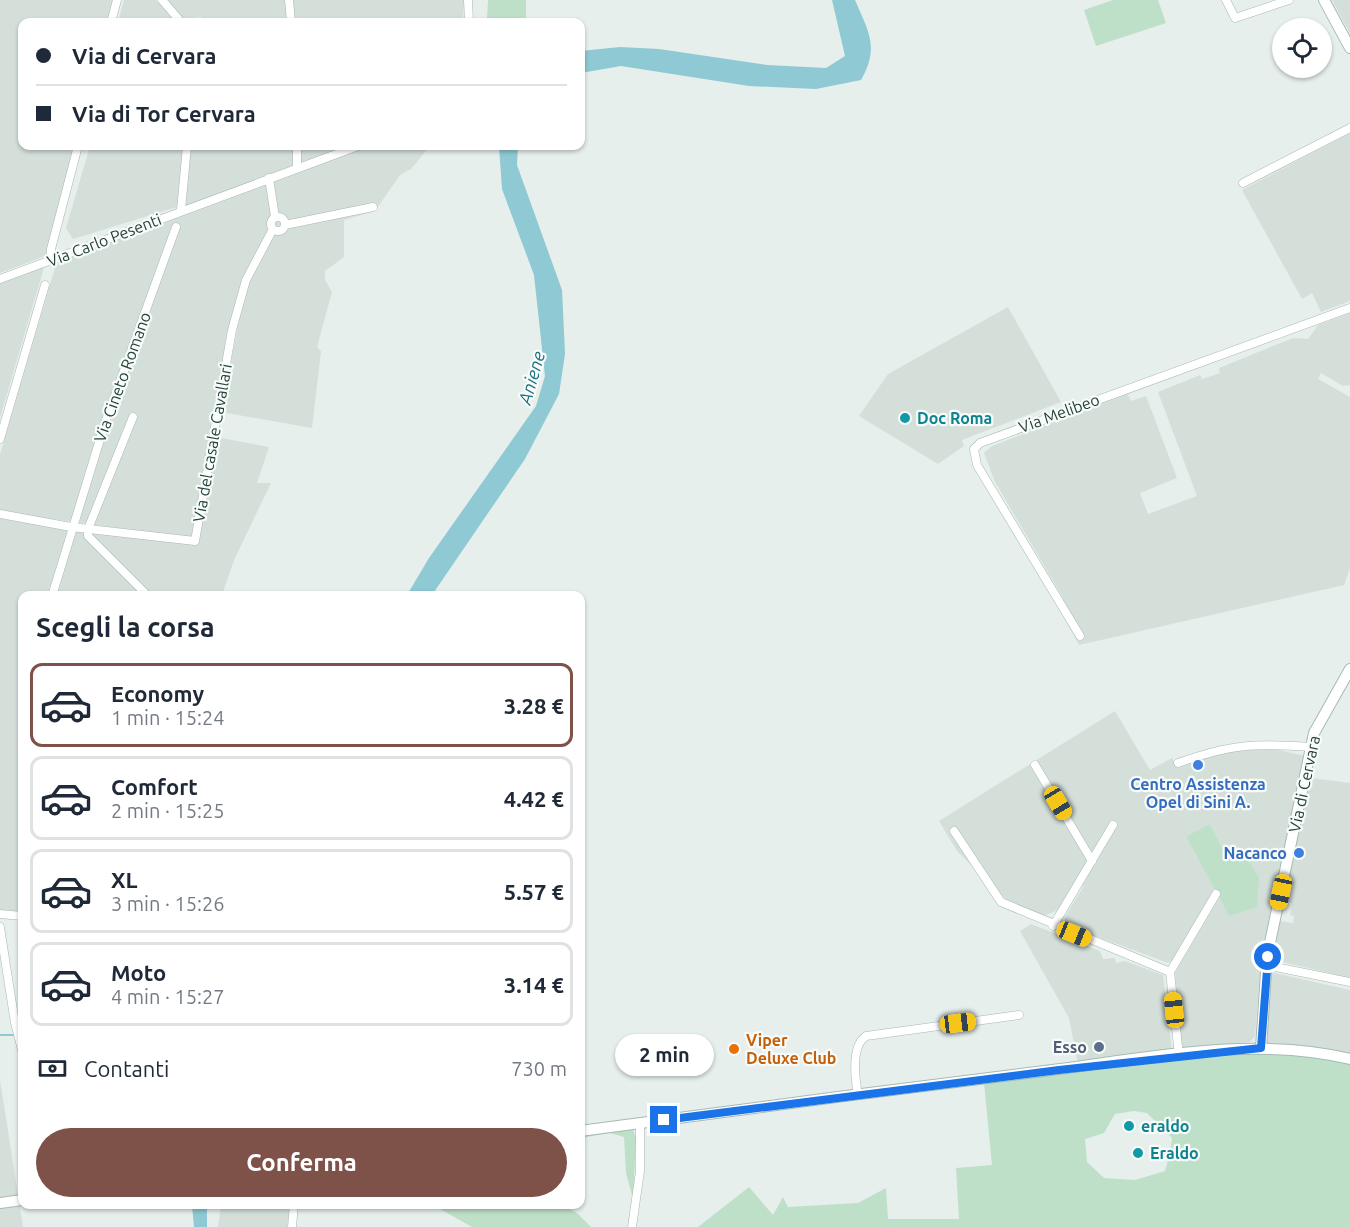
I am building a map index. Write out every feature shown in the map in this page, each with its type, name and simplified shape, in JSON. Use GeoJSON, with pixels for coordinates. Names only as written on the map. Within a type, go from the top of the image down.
{"type":"FeatureCollection","features":[{"type":"Feature","properties":{"kind":"street"},"geometry":{"type":"LineString","coordinates":[[112,18],[117,0]]}},
{"type":"Feature","properties":{"kind":"street"},"geometry":{"type":"LineString","coordinates":[[162,0],[178,18]]}},
{"type":"Feature","properties":{"kind":"street"},"geometry":{"type":"LineString","coordinates":[[289,0],[291,18]]}},
{"type":"Feature","properties":{"kind":"street"},"geometry":{"type":"LineString","coordinates":[[468,0],[469,18]]}},
{"type":"Feature","properties":{"kind":"street"},"geometry":{"type":"LineString","coordinates":[[1226,0],[1235,18],[1289,0]]}},
{"type":"Feature","properties":{"kind":"street"},"geometry":{"type":"LineString","coordinates":[[1324,0],[1350,48]]}},
{"type":"Feature","properties":{"kind":"street"},"geometry":{"type":"LineString","coordinates":[[1243,183],[1350,128]]}},
{"type":"Feature","properties":{"kind":"street"},"geometry":{"type":"LineString","coordinates":[[51,260],[51,249],[77,150]]}},
{"type":"Feature","properties":{"kind":"street","name":"Via Carlo Pesenti"},"geometry":{"type":"LineString","coordinates":[[0,279],[182,210],[187,150]]}},
{"type":"Feature","properties":{"kind":"street"},"geometry":{"type":"LineString","coordinates":[[297,150],[297,167]]}},
{"type":"Feature","properties":{"kind":"street"},"geometry":{"type":"LineString","coordinates":[[182,210],[346,150]]}},
{"type":"Feature","properties":{"kind":"street"},"geometry":{"type":"LineString","coordinates":[[269,178],[275,217],[271,222],[273,229],[281,230],[285,225],[373,207]]}},
{"type":"Feature","properties":{"kind":"street"},"geometry":{"type":"LineString","coordinates":[[275,217],[284,219],[285,225]]}},
{"type":"Feature","properties":{"kind":"street","name":"Via Cineto Romano"},"geometry":{"type":"LineString","coordinates":[[53,591],[71,527],[105,423],[176,227]]}},
{"type":"Feature","properties":{"kind":"street","name":"Via del casale Cavallari"},"geometry":{"type":"LineString","coordinates":[[0,514],[71,527],[195,541],[232,330],[246,280],[273,229]]}},
{"type":"Feature","properties":{"kind":"street"},"geometry":{"type":"LineString","coordinates":[[0,439],[45,285]]}},
{"type":"Feature","properties":{"kind":"street","name":"Via Melibeo"},"geometry":{"type":"LineString","coordinates":[[1080,636],[977,465],[974,448],[980,443],[1350,308]]}},
{"type":"Feature","properties":{"kind":"street"},"geometry":{"type":"LineString","coordinates":[[133,417],[88,529],[91,540],[124,568],[144,591]]}},
{"type":"Feature","properties":{"kind":"street","name":"Via di Cervara"},"geometry":{"type":"LineString","coordinates":[[1261,1048],[1266,965],[1311,747],[1320,720],[1350,669]]}},
{"type":"Feature","properties":{"kind":"street"},"geometry":{"type":"LineString","coordinates":[[1178,763],[1215,750],[1242,745],[1311,747]]}},
{"type":"Feature","properties":{"kind":"street"},"geometry":{"type":"LineString","coordinates":[[1035,765],[1092,861]]}},
{"type":"Feature","properties":{"kind":"street"},"geometry":{"type":"LineString","coordinates":[[1053,926],[1113,825]]}},
{"type":"Feature","properties":{"kind":"street"},"geometry":{"type":"LineString","coordinates":[[954,831],[1001,902],[1053,926],[1170,972]]}},
{"type":"Feature","properties":{"kind":"street"},"geometry":{"type":"LineString","coordinates":[[1179,1056],[1170,972],[1216,894]]}},
{"type":"Feature","properties":{"kind":"street"},"geometry":{"type":"LineString","coordinates":[[0,914],[18,916]]}},
{"type":"Feature","properties":{"kind":"street"},"geometry":{"type":"LineString","coordinates":[[0,927],[18,1035]]}},
{"type":"Feature","properties":{"kind":"street"},"geometry":{"type":"LineString","coordinates":[[1266,965],[1350,982]]}},
{"type":"Feature","properties":{"kind":"street"},"geometry":{"type":"LineString","coordinates":[[858,1095],[856,1072],[858,1048],[862,1039],[867,1035],[1019,1015]]}},
{"type":"Feature","properties":{"kind":"street"},"geometry":{"type":"LineString","coordinates":[[585,1130],[858,1095],[1261,1048],[1314,1052],[1350,1059]]}},
{"type":"Feature","properties":{"kind":"street"},"geometry":{"type":"LineString","coordinates":[[632,1227],[640,1171],[640,1123]]}},
{"type":"Feature","properties":{"kind":"street"},"geometry":{"type":"LineString","coordinates":[[0,1203],[18,1201]]}},
{"type":"Feature","properties":{"kind":"street"},"geometry":{"type":"LineString","coordinates":[[292,1227],[294,1209]]}},
{"type":"Feature","properties":{"kind":"shaded area"},"geometry":{"type":"Polygon","coordinates":[[[0,0],[113,0],[108,18],[18,18],[18,150],[74,150],[45,256],[0,273],[0,0]]]}},
{"type":"Feature","properties":{"kind":"shaded area"},"geometry":{"type":"Polygon","coordinates":[[[124,0],[156,0],[172,18],[119,18],[124,0]]]}},
{"type":"Feature","properties":{"kind":"shaded area"},"geometry":{"type":"Polygon","coordinates":[[[166,0],[464,0],[463,18],[180,18],[166,0]]]}},
{"type":"Feature","properties":{"kind":"shaded area"},"geometry":{"type":"Polygon","coordinates":[[[1332,0],[1350,0],[1350,33],[1342,19],[1332,0]]]}},
{"type":"Feature","properties":{"kind":"shaded area"},"geometry":{"type":"Polygon","coordinates":[[[1350,133],[1350,301],[1321,312],[1312,293],[1302,299],[1242,190],[1350,133]]]}},
{"type":"Feature","properties":{"kind":"shaded area"},"geometry":{"type":"Polygon","coordinates":[[[89,150],[183,150],[177,207],[73,239],[66,228],[89,150]]]}},
{"type":"Feature","properties":{"kind":"shaded area"},"geometry":{"type":"Polygon","coordinates":[[[191,150],[336,150],[185,206],[191,150]]]}},
{"type":"Feature","properties":{"kind":"shaded area"},"geometry":{"type":"Polygon","coordinates":[[[357,150],[427,150],[411,169],[400,175],[375,211],[344,220],[344,257],[325,271],[325,280],[332,292],[317,347],[321,351],[312,428],[221,412],[245,291],[273,234],[268,227],[266,237],[241,283],[231,322],[192,538],[0,512],[0,455],[57,261],[357,150]]]}},
{"type":"Feature","properties":{"kind":"shaded area"},"geometry":{"type":"Polygon","coordinates":[[[44,266],[43,271],[0,418],[0,283],[44,266]]]}},
{"type":"Feature","properties":{"kind":"shaded area"},"geometry":{"type":"Polygon","coordinates":[[[1008,307],[1061,402],[962,440],[964,446],[938,464],[859,416],[888,374],[1008,307]]]}},
{"type":"Feature","properties":{"kind":"shaded area"},"geometry":{"type":"Polygon","coordinates":[[[1350,313],[1350,385],[1343,386],[1321,373],[1318,379],[1350,397],[1350,568],[1344,585],[1079,645],[1056,603],[1063,598],[995,482],[984,453],[992,446],[1128,394],[1131,401],[1146,396],[1177,478],[1140,493],[1148,514],[1197,496],[1158,392],[1200,375],[1202,379],[1220,373],[1219,368],[1293,338],[1308,339],[1318,325],[1350,313]]]}},
{"type":"Feature","properties":{"kind":"shaded area"},"geometry":{"type":"Polygon","coordinates":[[[216,437],[269,447],[257,483],[271,483],[235,558],[223,591],[18,591],[18,913],[0,911],[0,518],[65,530],[198,545],[216,437]]]}},
{"type":"Feature","properties":{"kind":"shaded area"},"geometry":{"type":"Polygon","coordinates":[[[1115,711],[1150,770],[1172,758],[1178,768],[1216,753],[1270,748],[1305,756],[1261,962],[1255,1036],[1250,1042],[1181,1048],[1175,973],[1219,898],[1230,916],[1225,853],[1210,824],[1186,836],[1216,887],[1173,960],[1168,963],[1069,926],[1064,918],[1085,884],[1056,911],[1044,916],[1011,904],[957,851],[939,821],[1115,711]]]}},
{"type":"Feature","properties":{"kind":"shaded area"},"geometry":{"type":"Polygon","coordinates":[[[1311,778],[1350,783],[1350,978],[1270,959],[1279,921],[1293,923],[1294,916],[1290,915],[1292,903],[1284,900],[1311,778]]]}},
{"type":"Feature","properties":{"kind":"shaded area"},"geometry":{"type":"Polygon","coordinates":[[[1031,924],[1100,951],[1103,959],[1115,958],[1116,963],[1125,961],[1163,975],[1172,1052],[1078,1064],[1069,1018],[1020,931],[1031,924]]]}},
{"type":"Feature","properties":{"kind":"shaded area"},"geometry":{"type":"Polygon","coordinates":[[[1270,972],[1350,990],[1350,1056],[1267,1043],[1270,972]]]}},
{"type":"Feature","properties":{"kind":"shaded area"},"geometry":{"type":"Polygon","coordinates":[[[0,1080],[18,1195],[18,1209],[20,1209],[23,1227],[0,1227],[0,1080]]]}},
{"type":"Feature","properties":{"kind":"shaded area"},"geometry":{"type":"Polygon","coordinates":[[[220,1209],[289,1209],[287,1227],[218,1227],[220,1209]]]}},
{"type":"Feature","properties":{"kind":"green space"},"geometry":{"type":"Polygon","coordinates":[[[488,0],[526,0],[526,18],[487,18],[488,0]]]}},
{"type":"Feature","properties":{"kind":"green space"},"geometry":{"type":"Polygon","coordinates":[[[1113,0],[1158,0],[1166,23],[1096,46],[1084,10],[1113,0]]]}},
{"type":"Feature","properties":{"kind":"green space"},"geometry":{"type":"Polygon","coordinates":[[[1210,824],[1225,853],[1245,855],[1259,878],[1257,907],[1229,916],[1186,836],[1210,824]]]}},
{"type":"Feature","properties":{"kind":"green space"},"geometry":{"type":"Polygon","coordinates":[[[1219,1054],[1304,1054],[1350,1062],[1350,1227],[698,1227],[749,1187],[773,1215],[783,1197],[788,1207],[858,1203],[886,1188],[888,1219],[959,1219],[956,1168],[992,1165],[984,1083],[1219,1054]],[[1134,1111],[1115,1114],[1104,1133],[1085,1139],[1087,1162],[1104,1178],[1135,1180],[1165,1171],[1172,1138],[1147,1113],[1134,1111]]]}},
{"type":"Feature","properties":{"kind":"green space"},"geometry":{"type":"Polygon","coordinates":[[[632,1127],[636,1138],[633,1199],[626,1173],[624,1137],[610,1133],[585,1137],[585,1133],[632,1127]]]}},
{"type":"Feature","properties":{"kind":"green space"},"geometry":{"type":"Polygon","coordinates":[[[440,1209],[570,1209],[591,1227],[472,1227],[440,1209]]]}},
{"type":"Feature","properties":{"kind":"water"},"geometry":{"type":"Polygon","coordinates":[[[832,0],[855,0],[868,30],[871,48],[867,68],[861,80],[816,89],[749,86],[621,66],[585,72],[585,51],[620,47],[659,49],[767,65],[826,68],[845,56],[832,0]]]}},
{"type":"Feature","properties":{"kind":"water"},"geometry":{"type":"Polygon","coordinates":[[[499,150],[518,150],[517,165],[562,290],[565,354],[559,394],[525,459],[435,591],[409,591],[429,558],[536,406],[545,376],[534,275],[502,189],[499,150]]]}},
{"type":"Feature","properties":{"kind":"water"},"geometry":{"type":"Polygon","coordinates":[[[192,1209],[207,1209],[207,1227],[194,1227],[192,1209]]]}},
{"type":"Feature","properties":{"kind":"waterway"},"geometry":{"type":"LineString","coordinates":[[0,1035],[15,1035]]}},
{"type":"Feature","properties":{"kind":"place","name":"Doc Roma"},"geometry":{"type":"Point","coordinates":[905,418]}},
{"type":"Feature","properties":{"kind":"place","name":"Centro Assistenza Opel di Sini A."},"geometry":{"type":"Point","coordinates":[1198,765]}},
{"type":"Feature","properties":{"kind":"place","name":"Nacanco"},"geometry":{"type":"Point","coordinates":[1299,853]}},
{"type":"Feature","properties":{"kind":"place","name":"Esso"},"geometry":{"type":"Point","coordinates":[1099,1047]}},
{"type":"Feature","properties":{"kind":"place","name":"Viper Deluxe Club"},"geometry":{"type":"Point","coordinates":[734,1049]}},
{"type":"Feature","properties":{"kind":"place","name":"eraldo"},"geometry":{"type":"Point","coordinates":[1129,1126]}},
{"type":"Feature","properties":{"kind":"place","name":"Eraldo"},"geometry":{"type":"Point","coordinates":[1138,1153]}},
{"type":"Feature","properties":{"kind":"route"},"geometry":{"type":"LineString","coordinates":[[664,1120],[871,1092],[1261,1048],[1263,988],[1268,957]]}},
{"type":"Feature","properties":{"kind":"water label","name":"Aniene"},"geometry":{"type":"Point","coordinates":[532,378]}}]}
